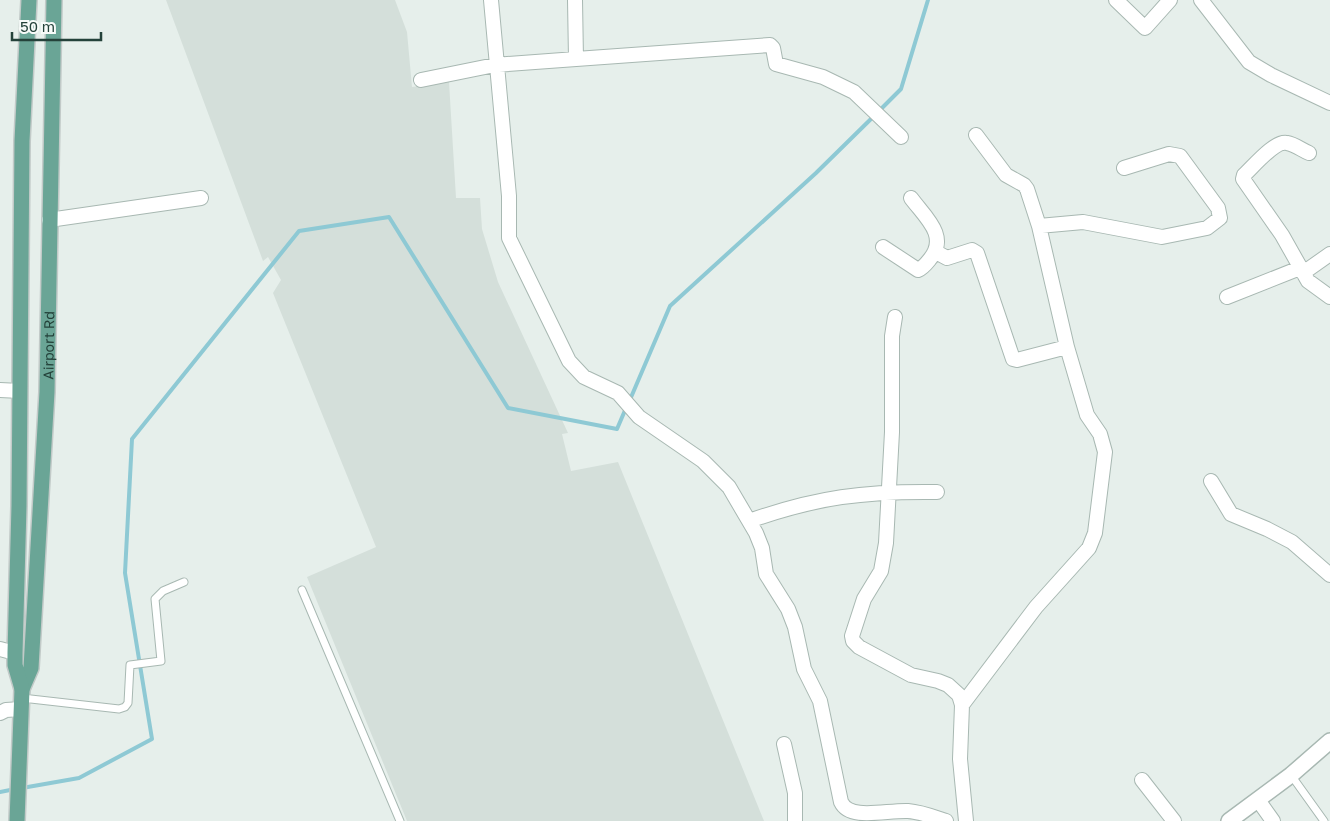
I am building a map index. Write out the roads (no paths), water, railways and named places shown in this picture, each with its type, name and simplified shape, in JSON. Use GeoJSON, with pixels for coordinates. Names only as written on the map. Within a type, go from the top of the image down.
{"type":"FeatureCollection","features":[{"type":"Feature","properties":{"kind":"main road"},"geometry":{"type":"LineString","coordinates":[[17,821],[22,699],[15,665],[7,651],[20,391],[22,141],[29,0]]}},
{"type":"Feature","properties":{"kind":"main road","name":"Airport Rd"},"geometry":{"type":"LineString","coordinates":[[22,699],[31,668],[47,392],[54,0]]}},
{"type":"Feature","properties":{"kind":"street"},"geometry":{"type":"LineString","coordinates":[[491,0],[495,65],[509,196],[509,238],[570,360],[584,377],[618,393],[639,416],[715,470],[729,487],[759,539],[766,574],[788,608],[795,626],[804,669],[813,682],[820,702],[842,808],[846,819],[869,818],[908,811],[946,821]]}},
{"type":"Feature","properties":{"kind":"street"},"geometry":{"type":"LineString","coordinates":[[574,0],[576,59]]}},
{"type":"Feature","properties":{"kind":"street"},"geometry":{"type":"LineString","coordinates":[[1116,0],[1145,28],[1170,0]]}},
{"type":"Feature","properties":{"kind":"street"},"geometry":{"type":"LineString","coordinates":[[1201,0],[1249,62],[1271,75],[1330,103]]}},
{"type":"Feature","properties":{"kind":"street"},"geometry":{"type":"LineString","coordinates":[[421,80],[495,65],[770,45],[774,48],[776,64],[823,77],[854,92],[901,137]]}},
{"type":"Feature","properties":{"kind":"street"},"geometry":{"type":"LineString","coordinates":[[962,705],[1036,607],[1081,559],[1093,540],[1105,452],[1104,442],[1087,416],[1067,347],[1039,226],[1026,187],[1006,175],[976,135]]}},
{"type":"Feature","properties":{"kind":"street"},"geometry":{"type":"LineString","coordinates":[[1309,153],[1288,143],[1282,143],[1271,150],[1243,177],[1282,235],[1301,270],[1316,288],[1330,298]]}},
{"type":"Feature","properties":{"kind":"street"},"geometry":{"type":"LineString","coordinates":[[1039,226],[1083,222],[1134,233],[1162,236],[1207,228],[1220,218],[1218,208],[1180,156],[1169,154],[1124,168]]}},
{"type":"Feature","properties":{"kind":"street"},"geometry":{"type":"LineString","coordinates":[[49,220],[201,198]]}},
{"type":"Feature","properties":{"kind":"street"},"geometry":{"type":"LineString","coordinates":[[883,247],[918,270],[936,252],[938,243],[934,231],[911,198]]}},
{"type":"Feature","properties":{"kind":"street"},"geometry":{"type":"LineString","coordinates":[[936,252],[947,258],[972,250],[977,252],[1012,359],[1017,360],[1067,347]]}},
{"type":"Feature","properties":{"kind":"street"},"geometry":{"type":"LineString","coordinates":[[1227,297],[1301,270],[1330,254]]}},
{"type":"Feature","properties":{"kind":"street"},"geometry":{"type":"LineString","coordinates":[[895,317],[892,336],[892,432],[886,543],[881,571],[864,599],[852,641],[859,647],[910,676],[938,680],[948,685],[958,695],[962,705],[960,759],[966,821]]}},
{"type":"Feature","properties":{"kind":"street"},"geometry":{"type":"LineString","coordinates":[[0,390],[20,391]]}},
{"type":"Feature","properties":{"kind":"street"},"geometry":{"type":"LineString","coordinates":[[1211,481],[1231,514],[1287,539],[1330,575]]}},
{"type":"Feature","properties":{"kind":"street"},"geometry":{"type":"LineString","coordinates":[[749,521],[806,502],[888,492],[937,492]]}},
{"type":"Feature","properties":{"kind":"street"},"geometry":{"type":"LineString","coordinates":[[0,713],[22,699]]}},
{"type":"Feature","properties":{"kind":"street"},"geometry":{"type":"LineString","coordinates":[[1229,821],[1290,775],[1330,741]]}},
{"type":"Feature","properties":{"kind":"street"},"geometry":{"type":"LineString","coordinates":[[784,744],[796,793],[795,821]]}},
{"type":"Feature","properties":{"kind":"street"},"geometry":{"type":"LineString","coordinates":[[1142,780],[1174,821]]}},
{"type":"Feature","properties":{"kind":"street"},"geometry":{"type":"LineString","coordinates":[[1258,800],[1273,821]]}},
{"type":"Feature","properties":{"kind":"lane"},"geometry":{"type":"LineString","coordinates":[[22,699],[123,708],[128,703],[128,666],[135,663],[160,662],[155,599],[163,591],[184,582]]}},
{"type":"Feature","properties":{"kind":"lane"},"geometry":{"type":"LineString","coordinates":[[302,590],[400,821]]}},
{"type":"Feature","properties":{"kind":"lane"},"geometry":{"type":"LineString","coordinates":[[1290,775],[1324,821]]}},
{"type":"Feature","properties":{"kind":"waterway"},"geometry":{"type":"LineString","coordinates":[[879,111],[901,89],[928,0]]}},
{"type":"Feature","properties":{"kind":"waterway"},"geometry":{"type":"LineString","coordinates":[[629,402],[670,306],[816,173],[874,116]]}},
{"type":"Feature","properties":{"kind":"waterway"},"geometry":{"type":"LineString","coordinates":[[22,788],[79,778],[152,739],[125,573],[132,439],[299,231],[389,217],[508,408],[617,429],[626,408]]}},
{"type":"Feature","properties":{"kind":"waterway"},"geometry":{"type":"LineString","coordinates":[[0,792],[15,789]]}}]}
